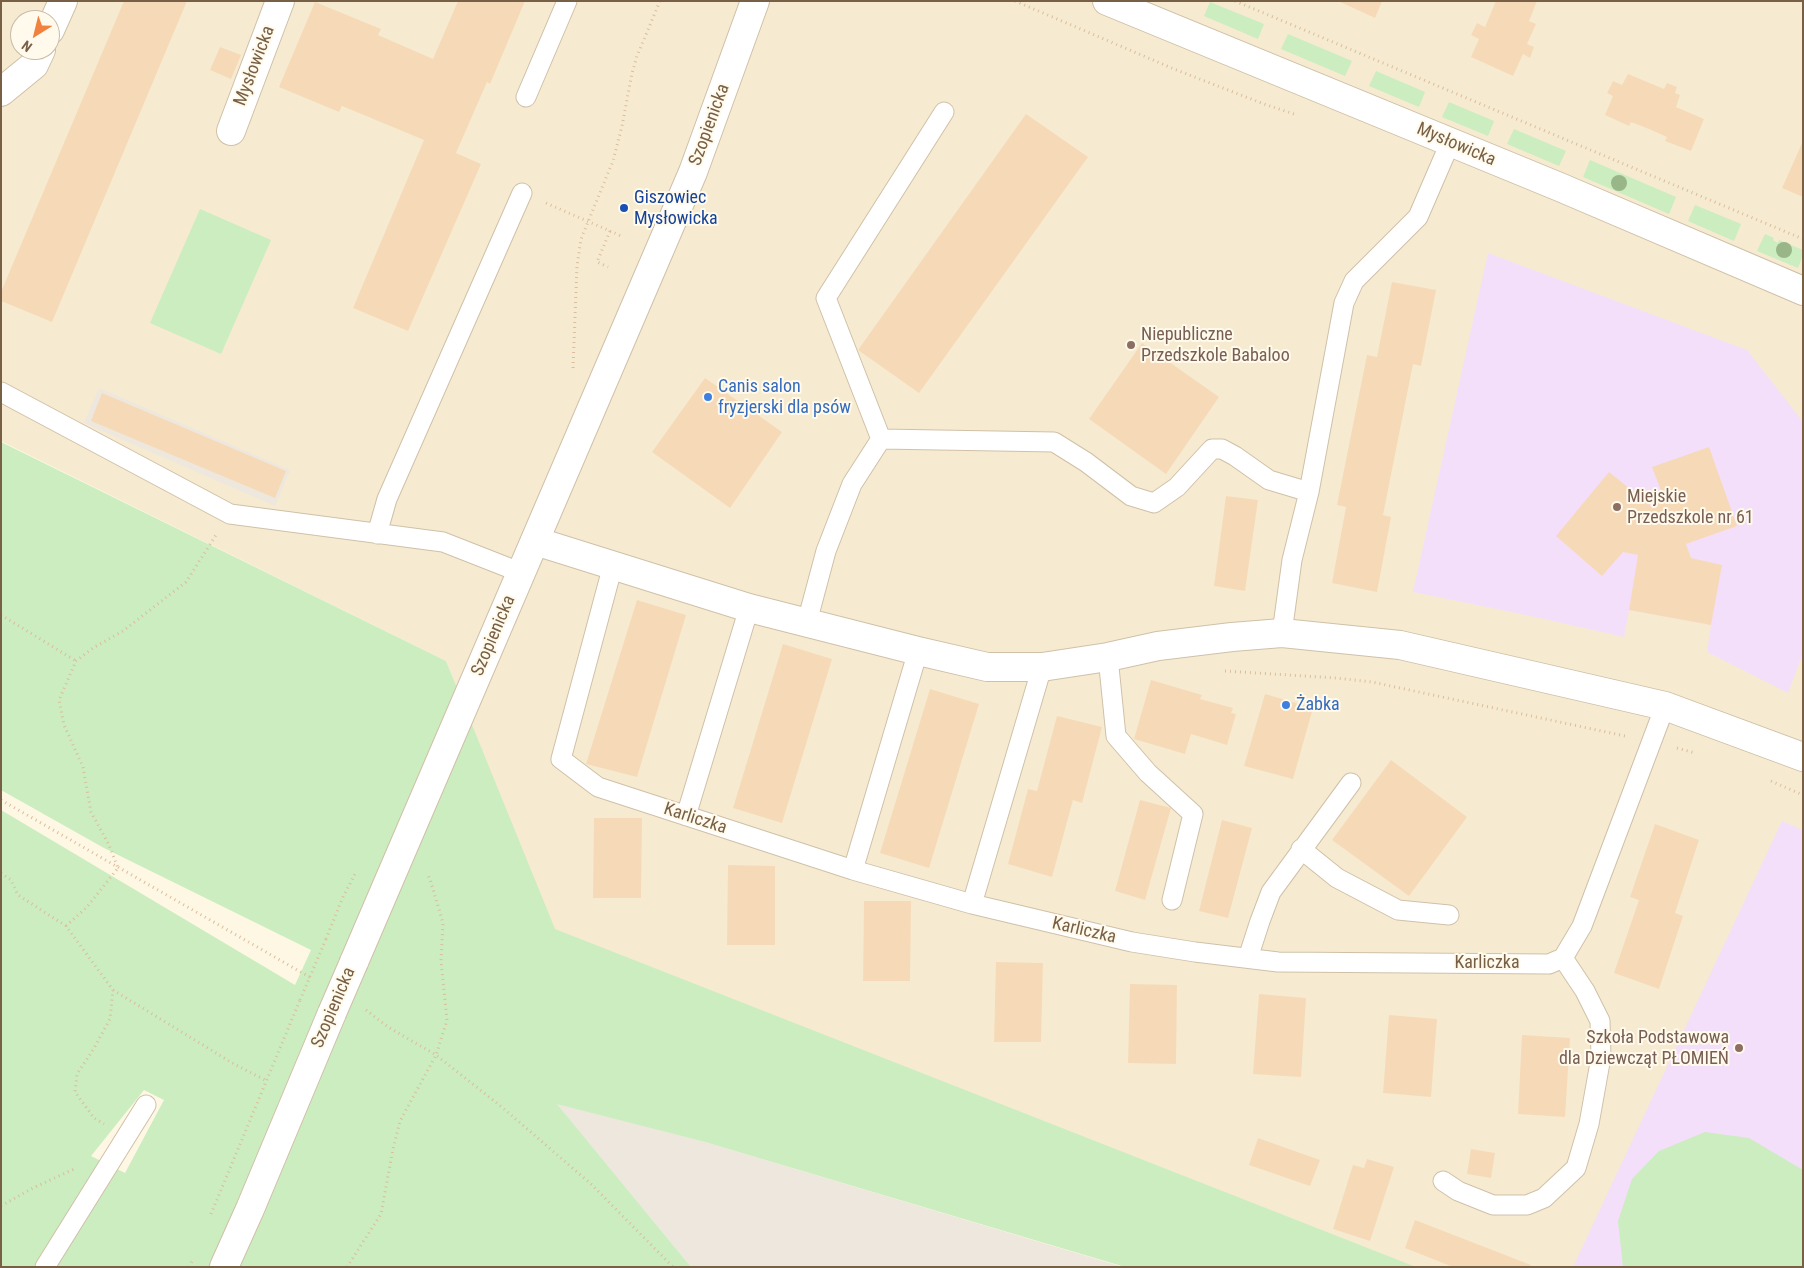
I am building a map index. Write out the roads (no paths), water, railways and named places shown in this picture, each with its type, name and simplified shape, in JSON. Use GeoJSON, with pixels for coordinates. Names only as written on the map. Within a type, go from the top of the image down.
{"type":"FeatureCollection","features":[{"type":"Feature","properties":{"kind":"street","name":"Mysłowicka"},"geometry":{"type":"LineString","coordinates":[[230,131],[280,1]]}},
{"type":"Feature","properties":{"kind":"street","name":"Szopienicka"},"geometry":{"type":"LineString","coordinates":[[224,1267],[693,172],[755,1]]}},
{"type":"Feature","properties":{"kind":"street","name":"Mysłowicka"},"geometry":{"type":"LineString","coordinates":[[1107,1],[1643,222],[1803,292]]}},
{"type":"Feature","properties":{"kind":"street"},"geometry":{"type":"LineString","coordinates":[[1,92],[34,65],[36,60]]}},
{"type":"Feature","properties":{"kind":"street"},"geometry":{"type":"LineString","coordinates":[[535,542],[749,608],[987,667],[1042,667],[1108,657],[1158,646],[1282,633],[1400,645],[1665,706],[1803,757]]}},
{"type":"Feature","properties":{"kind":"lane"},"geometry":{"type":"LineString","coordinates":[[526,97],[567,1]]}},
{"type":"Feature","properties":{"kind":"lane"},"geometry":{"type":"LineString","coordinates":[[881,439],[826,298],[944,112]]}},
{"type":"Feature","properties":{"kind":"lane"},"geometry":{"type":"LineString","coordinates":[[1282,633],[1292,560],[1309,492],[1344,302],[1354,282],[1418,217],[1450,143]]}},
{"type":"Feature","properties":{"kind":"lane"},"geometry":{"type":"LineString","coordinates":[[377,534],[386,499],[522,193]]}},
{"type":"Feature","properties":{"kind":"lane"},"geometry":{"type":"LineString","coordinates":[[1,392],[230,514],[443,542],[522,573]]}},
{"type":"Feature","properties":{"kind":"lane"},"geometry":{"type":"LineString","coordinates":[[881,439],[1054,442],[1086,462],[1131,496],[1154,503],[1177,487],[1212,450],[1222,449],[1269,480],[1309,492]]}},
{"type":"Feature","properties":{"kind":"lane"},"geometry":{"type":"LineString","coordinates":[[807,622],[826,551],[852,484],[881,439]]}},
{"type":"Feature","properties":{"kind":"lane","name":"Karliczka"},"geometry":{"type":"LineString","coordinates":[[613,565],[561,759],[598,787],[853,870],[972,904],[1132,942],[1278,962],[1549,964],[1563,958]]}},
{"type":"Feature","properties":{"kind":"lane"},"geometry":{"type":"LineString","coordinates":[[686,816],[749,608]]}},
{"type":"Feature","properties":{"kind":"lane"},"geometry":{"type":"LineString","coordinates":[[853,870],[918,651]]}},
{"type":"Feature","properties":{"kind":"lane"},"geometry":{"type":"LineString","coordinates":[[1108,657],[1116,736],[1148,773],[1193,814],[1172,900]]}},
{"type":"Feature","properties":{"kind":"lane"},"geometry":{"type":"LineString","coordinates":[[972,904],[1042,667]]}},
{"type":"Feature","properties":{"kind":"lane"},"geometry":{"type":"LineString","coordinates":[[1442,1181],[1458,1191],[1493,1205],[1527,1205],[1544,1198],[1576,1168],[1589,1124],[1601,1057],[1600,1021],[1563,958],[1582,926],[1665,706]]}},
{"type":"Feature","properties":{"kind":"lane"},"geometry":{"type":"LineString","coordinates":[[1248,958],[1272,892],[1301,849],[1351,783]]}},
{"type":"Feature","properties":{"kind":"lane"},"geometry":{"type":"LineString","coordinates":[[1301,849],[1337,878],[1398,910],[1449,915]]}},
{"type":"Feature","properties":{"kind":"lane"},"geometry":{"type":"LineString","coordinates":[[45,1267],[146,1105]]}},
{"type":"Feature","properties":{"kind":"place","name":"Giszowiec Mysłowicka"},"geometry":{"type":"Point","coordinates":[624,208]}},
{"type":"Feature","properties":{"kind":"place","name":"Niepubliczne Przedszkole Babaloo"},"geometry":{"type":"Point","coordinates":[1131,345]}},
{"type":"Feature","properties":{"kind":"place","name":"Canis salon fryzjerski dla psów"},"geometry":{"type":"Point","coordinates":[708,397]}},
{"type":"Feature","properties":{"kind":"place","name":"Miejskie Przedszkole nr 61"},"geometry":{"type":"Point","coordinates":[1617,507]}},
{"type":"Feature","properties":{"kind":"place","name":"Żabka"},"geometry":{"type":"Point","coordinates":[1286,705]}},
{"type":"Feature","properties":{"kind":"place","name":"Szkoła Podstawowa dla Dziewcząt PŁOMIEŃ"},"geometry":{"type":"Point","coordinates":[1739,1048]}}]}
